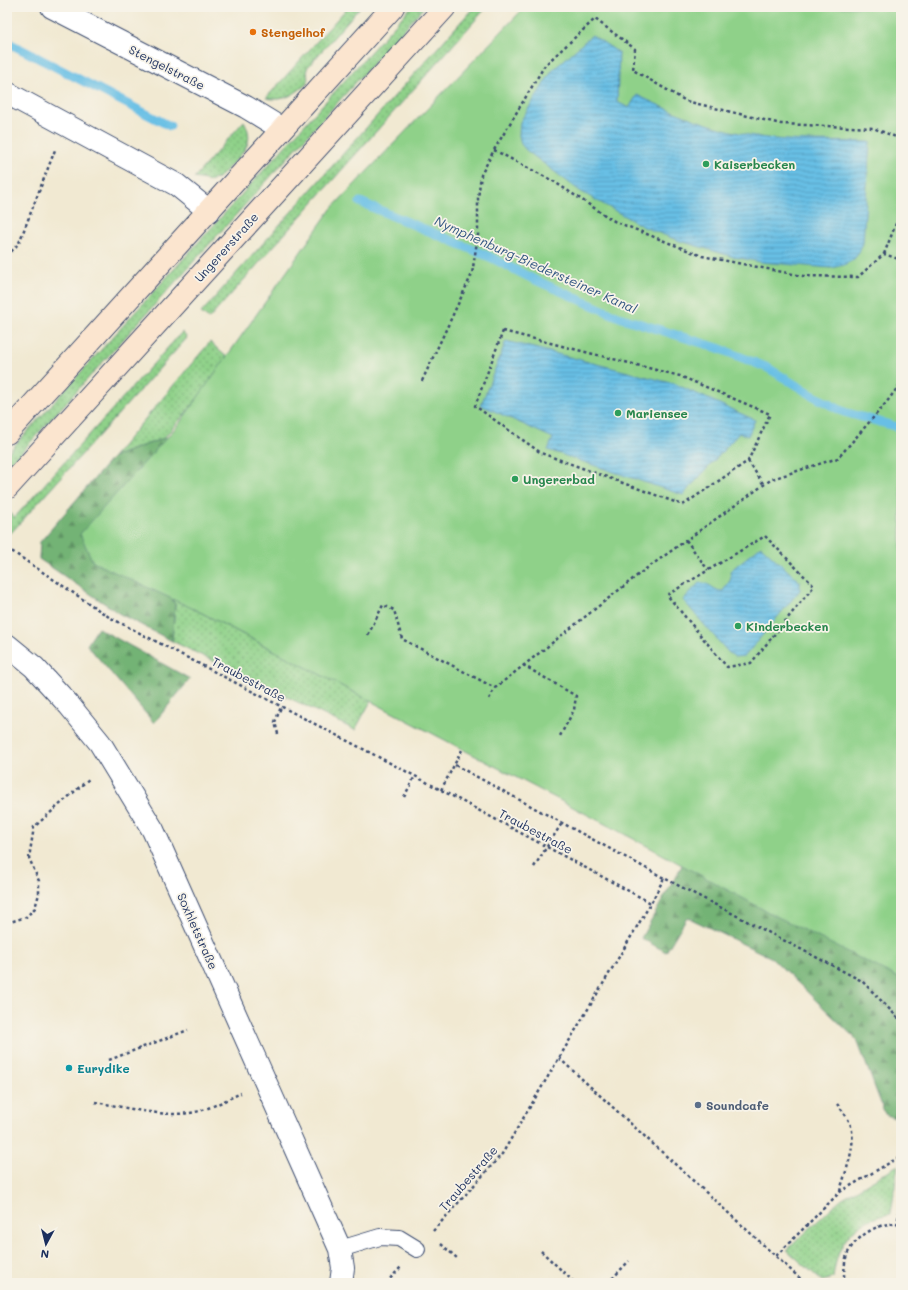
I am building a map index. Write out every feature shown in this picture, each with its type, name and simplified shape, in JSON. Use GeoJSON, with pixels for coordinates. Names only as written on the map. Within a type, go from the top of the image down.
{"type":"FeatureCollection","features":[{"type":"Feature","properties":{"kind":"main road"},"geometry":{"type":"LineString","coordinates":[[7,433],[393,7]]}},
{"type":"Feature","properties":{"kind":"main road","name":"Ungererstraße"},"geometry":{"type":"LineString","coordinates":[[7,488],[445,7]]}},
{"type":"Feature","properties":{"kind":"street","name":"Stengelstraße"},"geometry":{"type":"LineString","coordinates":[[52,7],[246,107],[282,129]]}},
{"type":"Feature","properties":{"kind":"street"},"geometry":{"type":"LineString","coordinates":[[7,93],[177,185],[209,211]]}},
{"type":"Feature","properties":{"kind":"street","name":"Soxhletstraße"},"geometry":{"type":"LineString","coordinates":[[7,645],[34,667],[69,705],[100,743],[153,830],[340,1249],[343,1268],[341,1283]]}},
{"type":"Feature","properties":{"kind":"lane"},"geometry":{"type":"LineString","coordinates":[[340,1249],[380,1237],[399,1238],[417,1249]]}},
{"type":"Feature","properties":{"kind":"path"},"geometry":{"type":"LineString","coordinates":[[422,381],[472,274],[478,235],[478,198],[481,176],[494,150],[545,65],[595,19],[635,48],[633,70],[686,101],[781,124],[872,128],[901,139]]}},
{"type":"Feature","properties":{"kind":"path"},"geometry":{"type":"LineString","coordinates":[[7,256],[19,243],[64,124]]}},
{"type":"Feature","properties":{"kind":"path"},"geometry":{"type":"LineString","coordinates":[[494,150],[553,181],[614,221],[702,256],[803,276],[858,276],[884,254],[901,211]]}},
{"type":"Feature","properties":{"kind":"path"},"geometry":{"type":"LineString","coordinates":[[884,254],[901,260]]}},
{"type":"Feature","properties":{"kind":"path"},"geometry":{"type":"LineString","coordinates":[[503,331],[680,376],[770,414],[748,461],[683,505],[541,454],[475,406],[503,331]]}},
{"type":"Feature","properties":{"kind":"path"},"geometry":{"type":"LineString","coordinates":[[489,699],[495,688],[642,571],[772,479],[838,458],[886,403],[901,383]]}},
{"type":"Feature","properties":{"kind":"path"},"geometry":{"type":"LineString","coordinates":[[748,461],[764,485]]}},
{"type":"Feature","properties":{"kind":"path"},"geometry":{"type":"LineString","coordinates":[[765,536],[814,586],[751,663],[727,667],[666,595],[708,570],[765,536]]}},
{"type":"Feature","properties":{"kind":"path"},"geometry":{"type":"LineString","coordinates":[[686,540],[708,570]]}},
{"type":"Feature","properties":{"kind":"path","name":"Traubestraße"},"geometry":{"type":"LineString","coordinates":[[7,548],[109,617],[416,776],[651,902],[502,1154],[386,1283]]}},
{"type":"Feature","properties":{"kind":"path"},"geometry":{"type":"LineString","coordinates":[[368,636],[383,605],[394,610],[402,639],[495,688]]}},
{"type":"Feature","properties":{"kind":"path"},"geometry":{"type":"LineString","coordinates":[[523,666],[576,696],[574,710],[560,736]]}},
{"type":"Feature","properties":{"kind":"path"},"geometry":{"type":"LineString","coordinates":[[278,734],[275,722],[281,707]]}},
{"type":"Feature","properties":{"kind":"path"},"geometry":{"type":"LineString","coordinates":[[441,790],[462,750]]}},
{"type":"Feature","properties":{"kind":"path"},"geometry":{"type":"LineString","coordinates":[[455,765],[664,878],[862,981],[901,1021]]}},
{"type":"Feature","properties":{"kind":"path"},"geometry":{"type":"LineString","coordinates":[[404,797],[416,776]]}},
{"type":"Feature","properties":{"kind":"path"},"geometry":{"type":"LineString","coordinates":[[7,923],[26,917],[35,908],[39,894],[39,881],[29,858],[34,827],[72,793]]}},
{"type":"Feature","properties":{"kind":"path"},"geometry":{"type":"LineString","coordinates":[[534,867],[562,823]]}},
{"type":"Feature","properties":{"kind":"path"},"geometry":{"type":"LineString","coordinates":[[651,902],[664,878]]}},
{"type":"Feature","properties":{"kind":"path"},"geometry":{"type":"LineString","coordinates":[[109,1060],[188,1030]]}},
{"type":"Feature","properties":{"kind":"path"},"geometry":{"type":"LineString","coordinates":[[559,1058],[806,1283]]}},
{"type":"Feature","properties":{"kind":"path"},"geometry":{"type":"LineString","coordinates":[[95,1102],[166,1113],[190,1113],[204,1109],[265,1082]]}},
{"type":"Feature","properties":{"kind":"path"},"geometry":{"type":"LineString","coordinates":[[836,1104],[850,1122],[852,1134],[851,1149],[840,1192]]}},
{"type":"Feature","properties":{"kind":"path"},"geometry":{"type":"LineString","coordinates":[[776,1256],[840,1192],[901,1156]]}},
{"type":"Feature","properties":{"kind":"path"},"geometry":{"type":"LineString","coordinates":[[897,1224],[901,1201]]}},
{"type":"Feature","properties":{"kind":"path"},"geometry":{"type":"LineString","coordinates":[[844,1283],[847,1254],[861,1235],[878,1227],[897,1224],[901,1226]]}},
{"type":"Feature","properties":{"kind":"path"},"geometry":{"type":"LineString","coordinates":[[448,1250],[458,1259]]}},
{"type":"Feature","properties":{"kind":"path"},"geometry":{"type":"LineString","coordinates":[[540,1251],[575,1283]]}},
{"type":"Feature","properties":{"kind":"path"},"geometry":{"type":"LineString","coordinates":[[608,1283],[629,1260]]}},
{"type":"Feature","properties":{"kind":"green space"},"geometry":{"type":"Polygon","coordinates":[[[348,7],[360,7],[307,68],[308,83],[294,94],[284,98],[266,98],[348,7]]]}},
{"type":"Feature","properties":{"kind":"green space"},"geometry":{"type":"Polygon","coordinates":[[[411,7],[424,7],[7,468],[7,454],[411,7]]]}},
{"type":"Feature","properties":{"kind":"green space"},"geometry":{"type":"Polygon","coordinates":[[[474,7],[487,7],[209,319],[201,313],[474,7]]]}},
{"type":"Feature","properties":{"kind":"green space","name":"Ungererbad"},"geometry":{"type":"Polygon","coordinates":[[[525,7],[901,7],[901,979],[768,912],[647,846],[198,611],[93,562],[80,534],[179,424],[331,209],[525,7]]]}},
{"type":"Feature","properties":{"kind":"green space"},"geometry":{"type":"Polygon","coordinates":[[[244,121],[249,134],[247,145],[241,155],[216,179],[211,181],[194,178],[244,121]]]}},
{"type":"Feature","properties":{"kind":"green space"},"geometry":{"type":"Polygon","coordinates":[[[182,332],[187,338],[10,534],[7,531],[7,511],[15,517],[182,332]]]}},
{"type":"Feature","properties":{"kind":"green space"},"geometry":{"type":"Polygon","coordinates":[[[210,342],[231,361],[164,438],[113,457],[210,342]]]}},
{"type":"Feature","properties":{"kind":"green space"},"geometry":{"type":"Polygon","coordinates":[[[175,436],[143,554],[175,604],[172,641],[120,614],[39,559],[40,542],[113,457],[164,438],[175,436]]]}},
{"type":"Feature","properties":{"kind":"green space"},"geometry":{"type":"Polygon","coordinates":[[[143,554],[198,611],[371,701],[355,730],[172,641],[175,604],[143,554]]]}},
{"type":"Feature","properties":{"kind":"green space"},"geometry":{"type":"Polygon","coordinates":[[[98,628],[190,679],[154,723],[87,645],[98,628]]]}},
{"type":"Feature","properties":{"kind":"green space"},"geometry":{"type":"Polygon","coordinates":[[[685,860],[901,979],[901,1121],[885,1114],[857,1040],[772,958],[687,917],[666,952],[641,938],[685,860]]]}},
{"type":"Feature","properties":{"kind":"green space"},"geometry":{"type":"Polygon","coordinates":[[[898,1165],[891,1214],[867,1221],[857,1227],[843,1244],[835,1265],[833,1278],[822,1281],[787,1250],[841,1199],[898,1165]]]}},
{"type":"Feature","properties":{"kind":"water","name":"Kaiserbecken"},"geometry":{"type":"Polygon","coordinates":[[[592,35],[619,53],[617,102],[629,108],[637,95],[704,123],[757,137],[787,140],[870,142],[863,243],[859,253],[853,260],[844,265],[831,268],[761,262],[734,257],[677,240],[644,227],[580,191],[526,150],[521,144],[519,135],[520,122],[552,71],[592,35]]]}},
{"type":"Feature","properties":{"kind":"water","name":"Mariensee"},"geometry":{"type":"Polygon","coordinates":[[[506,341],[675,384],[755,420],[748,436],[739,433],[683,495],[548,450],[553,438],[481,405],[506,341]]]}},
{"type":"Feature","properties":{"kind":"water","name":"Kinderbecken"},"geometry":{"type":"Polygon","coordinates":[[[761,546],[800,582],[800,590],[745,656],[735,657],[728,652],[683,600],[699,583],[706,584],[717,590],[723,591],[731,579],[730,571],[761,546]]]}},
{"type":"Feature","properties":{"kind":"waterway","name":"Nymphenburg-Biedersteiner Kanal"},"geometry":{"type":"LineString","coordinates":[[7,42],[170,126]]}},
{"type":"Feature","properties":{"kind":"waterway","name":"Nymphenburg-Biedersteiner Kanal"},"geometry":{"type":"LineString","coordinates":[[360,202],[490,257],[533,279],[619,317],[718,348],[768,368],[812,395],[844,412],[901,428]]}},
{"type":"Feature","properties":{"kind":"place","name":"Stengelhof"},"geometry":{"type":"Point","coordinates":[253,32]}},
{"type":"Feature","properties":{"kind":"place","name":"Kaiserbecken"},"geometry":{"type":"Point","coordinates":[706,164]}},
{"type":"Feature","properties":{"kind":"place","name":"Mariensee"},"geometry":{"type":"Point","coordinates":[618,413]}},
{"type":"Feature","properties":{"kind":"place","name":"Ungererbad"},"geometry":{"type":"Point","coordinates":[515,479]}},
{"type":"Feature","properties":{"kind":"place","name":"Kinderbecken"},"geometry":{"type":"Point","coordinates":[738,626]}},
{"type":"Feature","properties":{"kind":"place","name":"Eurydike"},"geometry":{"type":"Point","coordinates":[69,1068]}},
{"type":"Feature","properties":{"kind":"place","name":"Soundcafe"},"geometry":{"type":"Point","coordinates":[698,1105]}}]}
